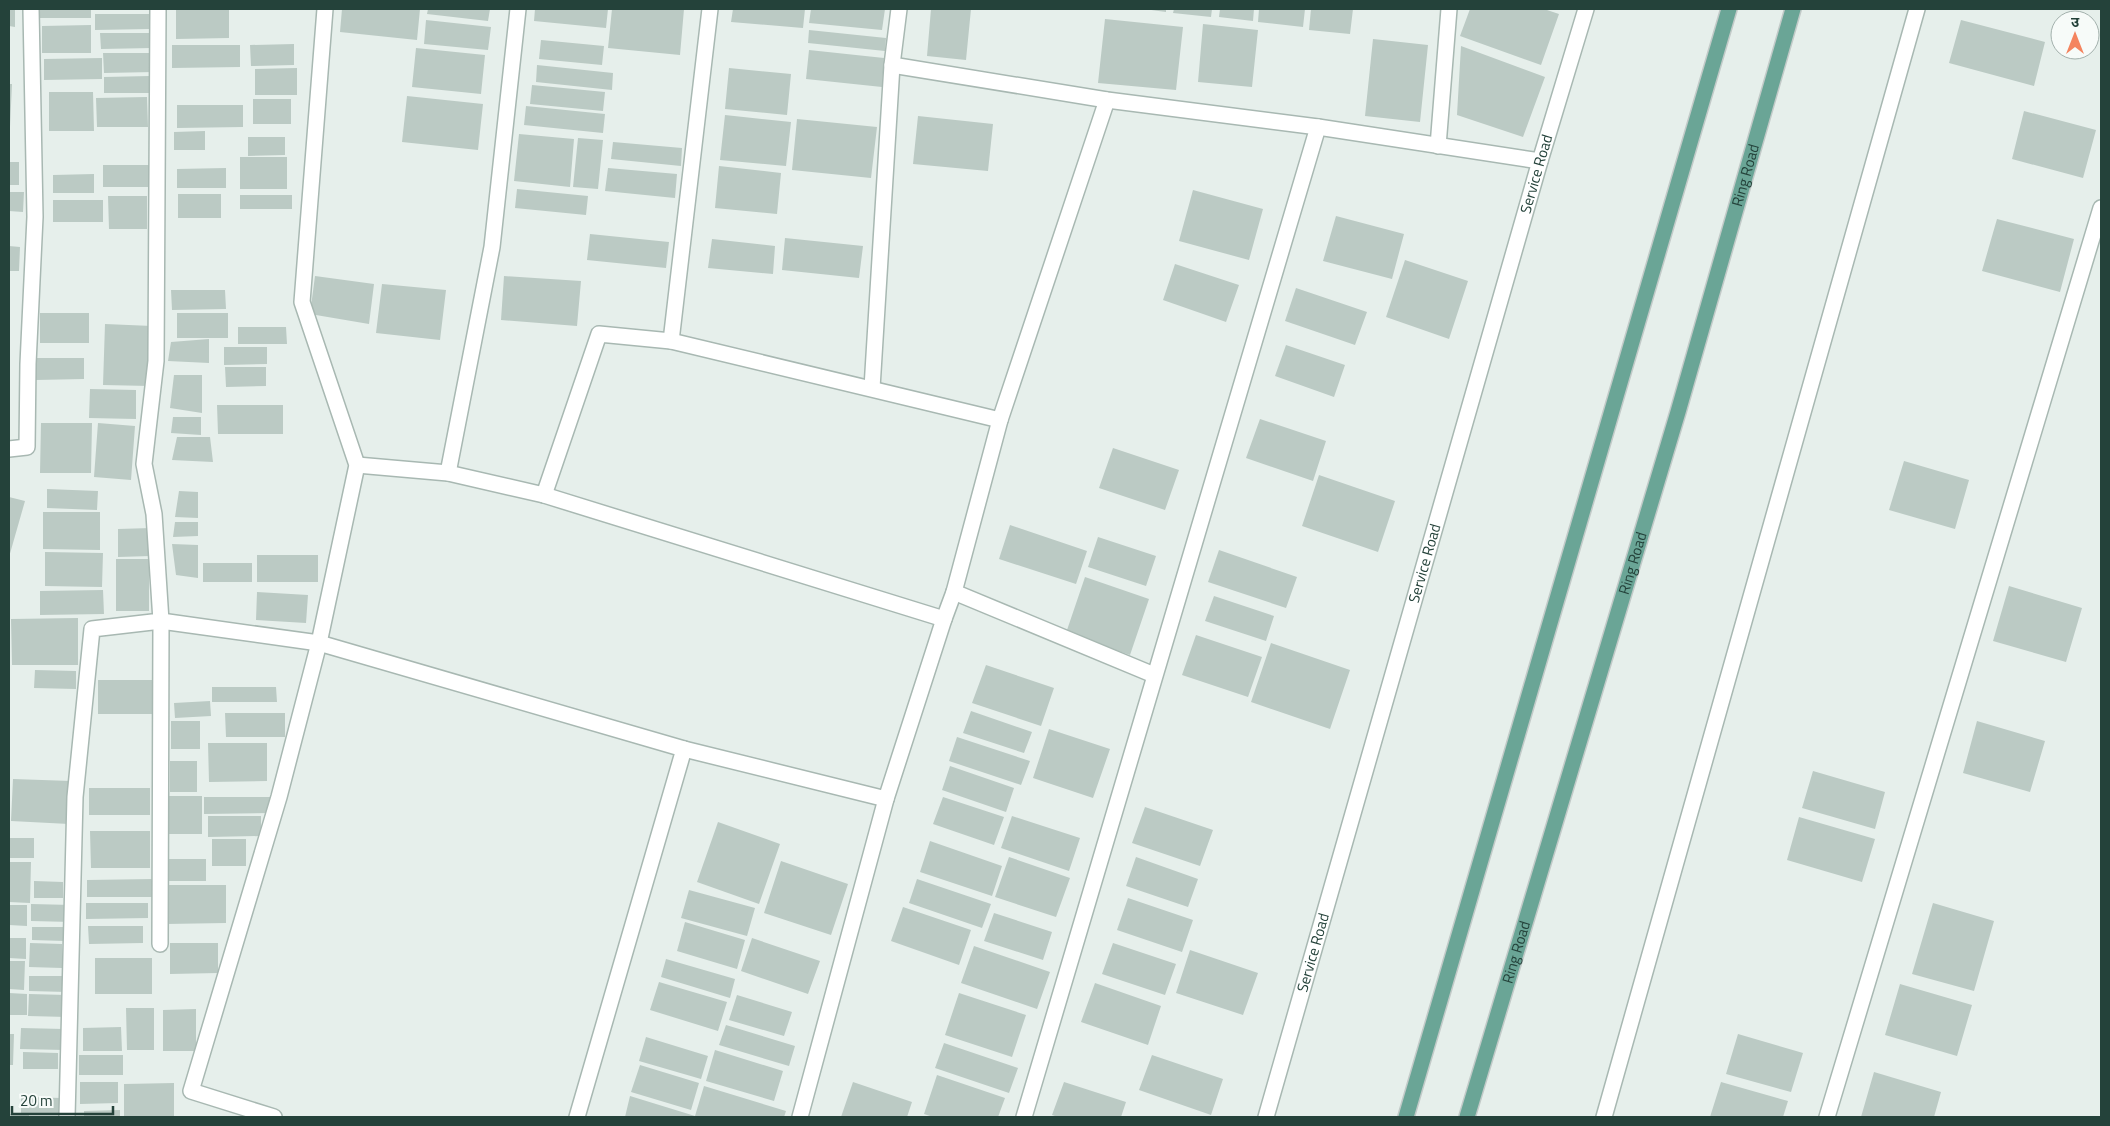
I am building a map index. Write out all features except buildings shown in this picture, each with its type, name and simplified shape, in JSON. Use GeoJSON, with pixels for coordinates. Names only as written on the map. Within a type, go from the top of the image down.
{"type":"FeatureCollection","features":[{"type":"Feature","properties":{"kind":"main road"},"geometry":{"type":"LineString","coordinates":[[1406,1117],[1728,9]]}},
{"type":"Feature","properties":{"kind":"main road","name":"Ring Road"},"geometry":{"type":"LineString","coordinates":[[1467,1117],[1678,412],[1793,9]]}},
{"type":"Feature","properties":{"kind":"street"},"geometry":{"type":"LineString","coordinates":[[9,449],[27,447],[28,364],[34,217],[31,9]]}},
{"type":"Feature","properties":{"kind":"street"},"geometry":{"type":"LineString","coordinates":[[158,9],[156,361],[144,464],[154,514],[160,621],[160,944]]}},
{"type":"Feature","properties":{"kind":"street"},"geometry":{"type":"LineString","coordinates":[[274,1117],[191,1091],[279,797],[319,643],[357,465],[302,302],[325,9]]}},
{"type":"Feature","properties":{"kind":"street"},"geometry":{"type":"LineString","coordinates":[[448,473],[492,247],[518,9]]}},
{"type":"Feature","properties":{"kind":"street"},"geometry":{"type":"LineString","coordinates":[[671,341],[710,9]]}},
{"type":"Feature","properties":{"kind":"street"},"geometry":{"type":"LineString","coordinates":[[872,388],[892,65],[899,9]]}},
{"type":"Feature","properties":{"kind":"street"},"geometry":{"type":"LineString","coordinates":[[1438,146],[1449,9]]}},
{"type":"Feature","properties":{"kind":"street","name":"Service Road"},"geometry":{"type":"LineString","coordinates":[[1266,1117],[1540,161],[1586,9]]}},
{"type":"Feature","properties":{"kind":"street"},"geometry":{"type":"LineString","coordinates":[[1604,1117],[1916,9]]}},
{"type":"Feature","properties":{"kind":"street"},"geometry":{"type":"LineString","coordinates":[[892,65],[1107,100],[1318,127],[1540,161]]}},
{"type":"Feature","properties":{"kind":"street"},"geometry":{"type":"LineString","coordinates":[[800,1117],[886,799],[954,592],[1000,420],[1107,100]]}},
{"type":"Feature","properties":{"kind":"street"},"geometry":{"type":"LineString","coordinates":[[1024,1117],[1318,127]]}},
{"type":"Feature","properties":{"kind":"street"},"geometry":{"type":"LineString","coordinates":[[1827,1117],[2101,208]]}},
{"type":"Feature","properties":{"kind":"street"},"geometry":{"type":"LineString","coordinates":[[544,495],[599,334],[671,341],[1000,420]]}},
{"type":"Feature","properties":{"kind":"street"},"geometry":{"type":"LineString","coordinates":[[357,465],[448,473],[544,495],[944,619]]}},
{"type":"Feature","properties":{"kind":"street"},"geometry":{"type":"LineString","coordinates":[[954,592],[1154,675]]}},
{"type":"Feature","properties":{"kind":"street"},"geometry":{"type":"LineString","coordinates":[[67,1117],[75,797],[92,629],[160,621],[319,643],[684,749],[886,799]]}},
{"type":"Feature","properties":{"kind":"street"},"geometry":{"type":"LineString","coordinates":[[577,1117],[684,749]]}}]}
